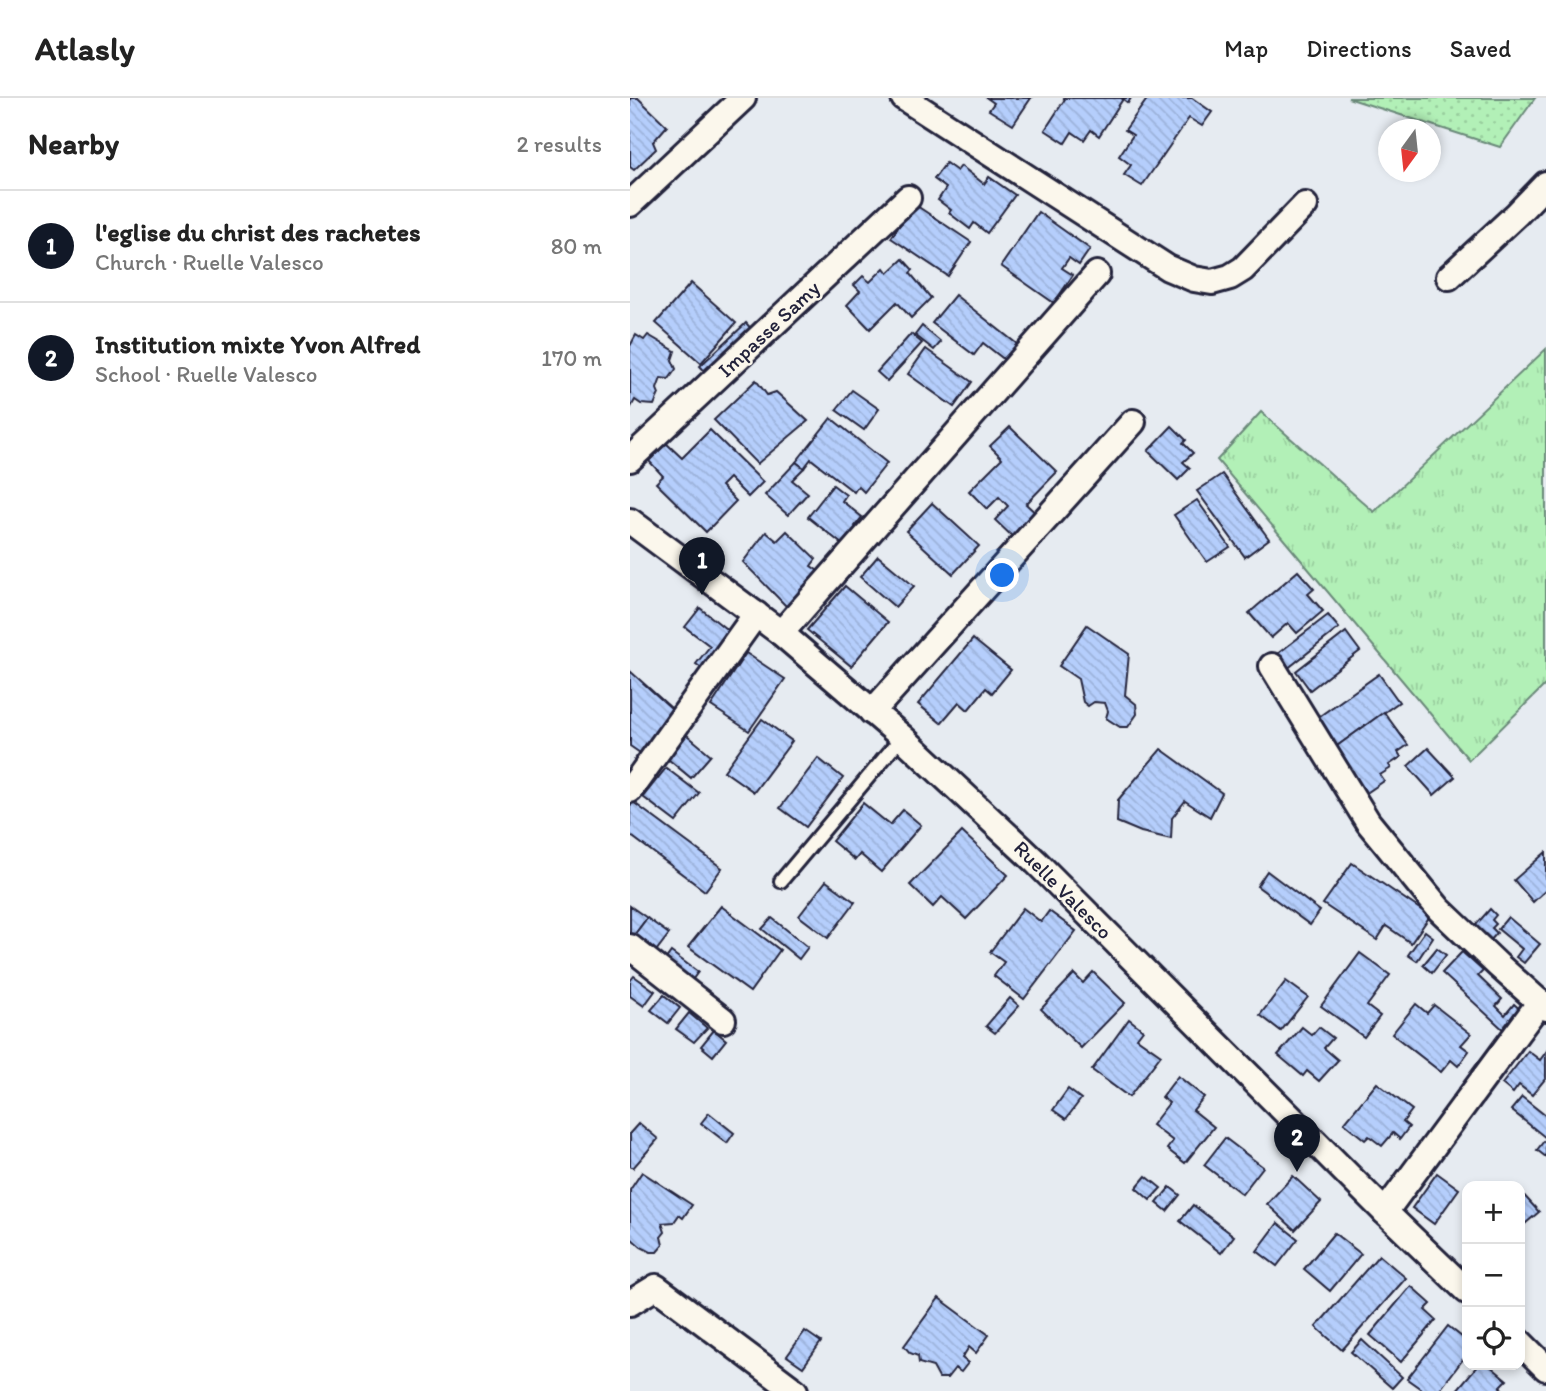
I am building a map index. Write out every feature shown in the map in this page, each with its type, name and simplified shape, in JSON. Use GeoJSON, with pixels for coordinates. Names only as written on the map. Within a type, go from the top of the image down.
{"type":"FeatureCollection","features":[{"type":"Feature","properties":{"kind":"street"},"geometry":{"type":"LineString","coordinates":[[630,204],[743,98]]}},
{"type":"Feature","properties":{"kind":"street"},"geometry":{"type":"LineString","coordinates":[[904,98],[1168,268],[1194,279],[1213,282],[1230,277],[1243,269],[1305,205]]}},
{"type":"Feature","properties":{"kind":"street"},"geometry":{"type":"LineString","coordinates":[[1449,277],[1546,184]]}},
{"type":"Feature","properties":{"kind":"street","name":"Impasse Samy"},"geometry":{"type":"LineString","coordinates":[[630,459],[908,198]]}},
{"type":"Feature","properties":{"kind":"street"},"geometry":{"type":"LineString","coordinates":[[781,633],[1097,274]]}},
{"type":"Feature","properties":{"kind":"street"},"geometry":{"type":"LineString","coordinates":[[872,712],[1133,422]]}},
{"type":"Feature","properties":{"kind":"street","name":"Ruelle Valesco"},"geometry":{"type":"LineString","coordinates":[[630,521],[781,633],[902,737],[1036,862],[1462,1287]]}},
{"type":"Feature","properties":{"kind":"street"},"geometry":{"type":"LineString","coordinates":[[630,790],[757,614]]}},
{"type":"Feature","properties":{"kind":"street"},"geometry":{"type":"LineString","coordinates":[[1272,666],[1368,822],[1439,909],[1543,1005],[1385,1212]]}},
{"type":"Feature","properties":{"kind":"street"},"geometry":{"type":"LineString","coordinates":[[630,947],[723,1020]]}},
{"type":"Feature","properties":{"kind":"street"},"geometry":{"type":"LineString","coordinates":[[630,1303],[656,1287],[795,1391]]}},
{"type":"Feature","properties":{"kind":"street"},"geometry":{"type":"LineString","coordinates":[[1525,1347],[1546,1368]]}},
{"type":"Feature","properties":{"kind":"lane"},"geometry":{"type":"LineString","coordinates":[[781,881],[902,737]]}},
{"type":"Feature","properties":{"kind":"green space"},"geometry":{"type":"Polygon","coordinates":[[[1348,98],[1535,98],[1500,147],[1441,128],[1441,119],[1413,119],[1348,98]]]}},
{"type":"Feature","properties":{"kind":"green space"},"geometry":{"type":"Polygon","coordinates":[[[1546,349],[1546,684],[1469,760],[1217,460],[1261,412],[1374,512],[1546,349]]]}},
{"type":"Feature","properties":{"kind":"building"},"geometry":{"type":"Polygon","coordinates":[[[630,98],[638,98],[667,126],[653,142],[656,149],[634,170],[630,167],[630,98]]]}},
{"type":"Feature","properties":{"kind":"building"},"geometry":{"type":"Polygon","coordinates":[[[987,98],[1031,98],[1013,125],[989,110],[994,103],[987,98]]]}},
{"type":"Feature","properties":{"kind":"building"},"geometry":{"type":"Polygon","coordinates":[[[1063,98],[1131,98],[1128,103],[1123,99],[1099,136],[1091,130],[1084,140],[1072,132],[1065,143],[1045,130],[1065,99],[1063,98]]]}},
{"type":"Feature","properties":{"kind":"building"},"geometry":{"type":"Polygon","coordinates":[[[1148,98],[1192,98],[1212,112],[1202,126],[1189,118],[1142,186],[1124,175],[1131,165],[1119,156],[1133,135],[1125,130],[1148,98]]]}},
{"type":"Feature","properties":{"kind":"building"},"geometry":{"type":"Polygon","coordinates":[[[946,163],[957,171],[961,166],[984,184],[989,177],[1015,195],[987,233],[974,223],[970,229],[949,213],[951,210],[938,200],[946,188],[934,179],[946,163]]]}},
{"type":"Feature","properties":{"kind":"building"},"geometry":{"type":"Polygon","coordinates":[[[914,204],[971,242],[948,276],[891,238],[914,204]]]}},
{"type":"Feature","properties":{"kind":"building"},"geometry":{"type":"Polygon","coordinates":[[[1038,212],[1090,249],[1079,265],[1069,258],[1062,268],[1073,275],[1054,303],[1001,266],[1038,212]]]}},
{"type":"Feature","properties":{"kind":"building"},"geometry":{"type":"Polygon","coordinates":[[[903,259],[913,270],[910,273],[931,298],[911,318],[897,302],[870,329],[847,305],[860,291],[854,285],[863,276],[870,282],[884,268],[888,273],[903,259]]]}},
{"type":"Feature","properties":{"kind":"building"},"geometry":{"type":"Polygon","coordinates":[[[691,283],[736,323],[701,363],[656,323],[691,283]]]}},
{"type":"Feature","properties":{"kind":"building"},"geometry":{"type":"Polygon","coordinates":[[[955,295],[1022,348],[1010,364],[983,343],[974,355],[932,323],[955,295]]]}},
{"type":"Feature","properties":{"kind":"building"},"geometry":{"type":"Polygon","coordinates":[[[746,323],[755,333],[709,376],[700,366],[746,323]]]}},
{"type":"Feature","properties":{"kind":"building"},"geometry":{"type":"Polygon","coordinates":[[[922,326],[941,342],[934,350],[915,335],[922,326]]]}},
{"type":"Feature","properties":{"kind":"building"},"geometry":{"type":"Polygon","coordinates":[[[911,334],[922,343],[887,381],[877,372],[911,334]]]}},
{"type":"Feature","properties":{"kind":"building"},"geometry":{"type":"Polygon","coordinates":[[[636,335],[644,340],[648,335],[675,351],[672,360],[676,369],[669,379],[661,378],[654,405],[641,404],[635,400],[630,409],[630,346],[636,335]]]}},
{"type":"Feature","properties":{"kind":"building"},"geometry":{"type":"Polygon","coordinates":[[[926,349],[972,382],[954,407],[908,374],[926,349]]]}},
{"type":"Feature","properties":{"kind":"building"},"geometry":{"type":"Polygon","coordinates":[[[756,380],[767,395],[776,392],[808,421],[757,464],[714,420],[756,380]]]}},
{"type":"Feature","properties":{"kind":"building"},"geometry":{"type":"Polygon","coordinates":[[[852,390],[879,409],[864,430],[836,410],[852,390]]]}},
{"type":"Feature","properties":{"kind":"building"},"geometry":{"type":"Polygon","coordinates":[[[831,418],[887,463],[864,492],[858,486],[854,492],[811,459],[804,468],[796,462],[831,418]]]}},
{"type":"Feature","properties":{"kind":"building"},"geometry":{"type":"Polygon","coordinates":[[[1172,426],[1186,440],[1183,443],[1193,453],[1183,462],[1190,468],[1178,480],[1148,451],[1172,426]]]}},
{"type":"Feature","properties":{"kind":"building"},"geometry":{"type":"Polygon","coordinates":[[[1010,427],[1057,472],[1026,504],[1039,516],[1016,540],[995,520],[1008,506],[999,497],[987,509],[969,491],[1002,458],[990,446],[1010,427]]]}},
{"type":"Feature","properties":{"kind":"building"},"geometry":{"type":"Polygon","coordinates":[[[710,430],[763,482],[748,497],[729,478],[721,486],[736,501],[706,532],[656,483],[663,476],[649,461],[666,443],[682,458],[710,430]]]}},
{"type":"Feature","properties":{"kind":"building"},"geometry":{"type":"Polygon","coordinates":[[[796,462],[804,468],[792,480],[808,493],[788,515],[765,495],[796,462]]]}},
{"type":"Feature","properties":{"kind":"building"},"geometry":{"type":"Polygon","coordinates":[[[1222,474],[1269,539],[1245,557],[1197,491],[1222,474]]]}},
{"type":"Feature","properties":{"kind":"building"},"geometry":{"type":"Polygon","coordinates":[[[833,485],[846,495],[842,501],[862,517],[855,526],[861,531],[847,548],[808,517],[833,485]]]}},
{"type":"Feature","properties":{"kind":"building"},"geometry":{"type":"Polygon","coordinates":[[[1197,500],[1230,547],[1207,562],[1174,515],[1197,500]]]}},
{"type":"Feature","properties":{"kind":"building"},"geometry":{"type":"Polygon","coordinates":[[[932,503],[979,546],[953,574],[906,531],[932,503]]]}},
{"type":"Feature","properties":{"kind":"building"},"geometry":{"type":"Polygon","coordinates":[[[787,531],[816,559],[811,566],[824,575],[804,599],[798,594],[787,607],[743,562],[766,532],[777,541],[787,531]]]}},
{"type":"Feature","properties":{"kind":"building"},"geometry":{"type":"Polygon","coordinates":[[[878,556],[914,586],[895,607],[860,577],[878,556]]]}},
{"type":"Feature","properties":{"kind":"building"},"geometry":{"type":"Polygon","coordinates":[[[1298,571],[1314,589],[1308,594],[1323,611],[1297,633],[1288,623],[1271,638],[1249,613],[1298,571]]]}},
{"type":"Feature","properties":{"kind":"building"},"geometry":{"type":"Polygon","coordinates":[[[845,586],[888,622],[851,666],[807,630],[845,586]]]}},
{"type":"Feature","properties":{"kind":"building"},"geometry":{"type":"Polygon","coordinates":[[[700,608],[731,633],[703,669],[696,664],[710,646],[685,627],[700,608]]]}},
{"type":"Feature","properties":{"kind":"building"},"geometry":{"type":"Polygon","coordinates":[[[1328,615],[1339,628],[1287,669],[1276,655],[1328,615]]]}},
{"type":"Feature","properties":{"kind":"building"},"geometry":{"type":"Polygon","coordinates":[[[1087,625],[1129,654],[1125,695],[1136,704],[1137,714],[1128,727],[1120,727],[1106,718],[1108,711],[1105,703],[1094,702],[1088,706],[1083,702],[1078,679],[1059,666],[1087,625]]]}},
{"type":"Feature","properties":{"kind":"building"},"geometry":{"type":"Polygon","coordinates":[[[1346,632],[1360,651],[1310,690],[1296,671],[1346,632]]]}},
{"type":"Feature","properties":{"kind":"building"},"geometry":{"type":"Polygon","coordinates":[[[973,639],[1011,670],[992,693],[986,688],[968,710],[959,702],[941,723],[918,704],[973,639]]]}},
{"type":"Feature","properties":{"kind":"building"},"geometry":{"type":"Polygon","coordinates":[[[746,653],[785,679],[749,731],[711,706],[746,653]]]}},
{"type":"Feature","properties":{"kind":"building"},"geometry":{"type":"Polygon","coordinates":[[[630,671],[672,709],[661,724],[667,730],[643,755],[630,746],[630,671]]]}},
{"type":"Feature","properties":{"kind":"building"},"geometry":{"type":"Polygon","coordinates":[[[1379,674],[1399,702],[1337,746],[1317,718],[1379,674]]]}},
{"type":"Feature","properties":{"kind":"building"},"geometry":{"type":"Polygon","coordinates":[[[1384,712],[1408,745],[1398,752],[1401,757],[1389,765],[1391,768],[1380,775],[1384,781],[1365,794],[1337,746],[1384,712]]]}},
{"type":"Feature","properties":{"kind":"building"},"geometry":{"type":"Polygon","coordinates":[[[762,719],[792,741],[754,792],[724,771],[762,719]]]}},
{"type":"Feature","properties":{"kind":"building"},"geometry":{"type":"Polygon","coordinates":[[[687,735],[711,755],[691,778],[668,759],[687,735]]]}},
{"type":"Feature","properties":{"kind":"building"},"geometry":{"type":"Polygon","coordinates":[[[1428,748],[1455,777],[1434,795],[1408,766],[1428,748]]]}},
{"type":"Feature","properties":{"kind":"building"},"geometry":{"type":"Polygon","coordinates":[[[1161,749],[1222,793],[1210,817],[1185,801],[1172,818],[1171,839],[1141,832],[1117,822],[1118,800],[1161,749]]]}},
{"type":"Feature","properties":{"kind":"building"},"geometry":{"type":"Polygon","coordinates":[[[818,758],[843,778],[806,827],[780,808],[818,758]]]}},
{"type":"Feature","properties":{"kind":"building"},"geometry":{"type":"Polygon","coordinates":[[[666,768],[699,793],[676,822],[643,797],[666,768]]]}},
{"type":"Feature","properties":{"kind":"building"},"geometry":{"type":"Polygon","coordinates":[[[633,802],[722,868],[705,891],[630,835],[630,806],[633,802]]]}},
{"type":"Feature","properties":{"kind":"building"},"geometry":{"type":"Polygon","coordinates":[[[863,803],[890,825],[903,810],[921,825],[881,872],[860,854],[855,860],[832,841],[863,803]]]}},
{"type":"Feature","properties":{"kind":"building"},"geometry":{"type":"Polygon","coordinates":[[[962,832],[1008,875],[966,919],[942,897],[933,907],[910,885],[962,832]]]}},
{"type":"Feature","properties":{"kind":"building"},"geometry":{"type":"Polygon","coordinates":[[[1546,852],[1546,890],[1533,902],[1514,880],[1546,852]]]}},
{"type":"Feature","properties":{"kind":"building"},"geometry":{"type":"Polygon","coordinates":[[[1352,863],[1430,916],[1411,943],[1386,926],[1377,940],[1323,904],[1352,863]]]}},
{"type":"Feature","properties":{"kind":"building"},"geometry":{"type":"Polygon","coordinates":[[[1267,871],[1320,911],[1310,925],[1257,886],[1267,871]]]}},
{"type":"Feature","properties":{"kind":"building"},"geometry":{"type":"Polygon","coordinates":[[[826,881],[855,902],[828,938],[799,916],[826,881]]]}},
{"type":"Feature","properties":{"kind":"building"},"geometry":{"type":"Polygon","coordinates":[[[630,906],[647,918],[632,938],[630,937],[630,906]]]}},
{"type":"Feature","properties":{"kind":"building"},"geometry":{"type":"Polygon","coordinates":[[[721,906],[780,950],[750,992],[688,947],[721,906]]]}},
{"type":"Feature","properties":{"kind":"building"},"geometry":{"type":"Polygon","coordinates":[[[1023,908],[1041,922],[1049,911],[1076,931],[1024,999],[994,976],[1004,962],[990,952],[1023,908]]]}},
{"type":"Feature","properties":{"kind":"building"},"geometry":{"type":"Polygon","coordinates":[[[1490,909],[1496,915],[1492,920],[1496,924],[1492,928],[1497,933],[1490,941],[1474,927],[1490,909]]]}},
{"type":"Feature","properties":{"kind":"building"},"geometry":{"type":"Polygon","coordinates":[[[1508,917],[1540,944],[1524,963],[1516,957],[1522,949],[1498,929],[1508,917]]]}},
{"type":"Feature","properties":{"kind":"building"},"geometry":{"type":"Polygon","coordinates":[[[647,918],[669,934],[653,955],[632,938],[647,918]]]}},
{"type":"Feature","properties":{"kind":"building"},"geometry":{"type":"Polygon","coordinates":[[[772,918],[808,947],[799,959],[762,929],[772,918]]]}},
{"type":"Feature","properties":{"kind":"building"},"geometry":{"type":"Polygon","coordinates":[[[1425,931],[1433,937],[1417,961],[1408,955],[1425,931]]]}},
{"type":"Feature","properties":{"kind":"building"},"geometry":{"type":"Polygon","coordinates":[[[1437,948],[1446,955],[1432,973],[1423,965],[1437,948]]]}},
{"type":"Feature","properties":{"kind":"building"},"geometry":{"type":"Polygon","coordinates":[[[671,952],[698,972],[687,987],[660,967],[671,952]]]}},
{"type":"Feature","properties":{"kind":"building"},"geometry":{"type":"Polygon","coordinates":[[[1462,952],[1483,971],[1478,976],[1502,999],[1496,1006],[1505,1015],[1514,1004],[1525,1014],[1507,1033],[1442,973],[1462,952]]]}},
{"type":"Feature","properties":{"kind":"building"},"geometry":{"type":"Polygon","coordinates":[[[1360,953],[1390,975],[1367,1006],[1380,1016],[1364,1037],[1321,1006],[1360,953]]]}},
{"type":"Feature","properties":{"kind":"building"},"geometry":{"type":"Polygon","coordinates":[[[1093,972],[1125,1003],[1081,1048],[1041,1009],[1074,974],[1083,983],[1093,972]]]}},
{"type":"Feature","properties":{"kind":"building"},"geometry":{"type":"Polygon","coordinates":[[[634,976],[655,991],[644,1006],[630,996],[630,981],[634,976]]]}},
{"type":"Feature","properties":{"kind":"building"},"geometry":{"type":"Polygon","coordinates":[[[1286,981],[1308,997],[1281,1031],[1260,1015],[1286,981]]]}},
{"type":"Feature","properties":{"kind":"building"},"geometry":{"type":"Polygon","coordinates":[[[664,995],[680,1008],[668,1023],[651,1010],[664,995]]]}},
{"type":"Feature","properties":{"kind":"building"},"geometry":{"type":"Polygon","coordinates":[[[1010,998],[1019,1006],[995,1033],[986,1026],[1010,998]]]}},
{"type":"Feature","properties":{"kind":"building"},"geometry":{"type":"Polygon","coordinates":[[[1416,1004],[1427,1013],[1434,1005],[1471,1034],[1461,1045],[1469,1051],[1458,1066],[1451,1060],[1441,1072],[1392,1034],[1416,1004]]]}},
{"type":"Feature","properties":{"kind":"building"},"geometry":{"type":"Polygon","coordinates":[[[689,1013],[707,1028],[694,1042],[676,1029],[689,1013]]]}},
{"type":"Feature","properties":{"kind":"building"},"geometry":{"type":"Polygon","coordinates":[[[1129,1019],[1143,1030],[1137,1038],[1161,1055],[1129,1097],[1092,1070],[1129,1019]]]}},
{"type":"Feature","properties":{"kind":"building"},"geometry":{"type":"Polygon","coordinates":[[[1302,1027],[1312,1035],[1319,1027],[1333,1038],[1324,1048],[1338,1060],[1319,1081],[1307,1071],[1303,1076],[1278,1055],[1302,1027]]]}},
{"type":"Feature","properties":{"kind":"building"},"geometry":{"type":"Polygon","coordinates":[[[714,1030],[726,1040],[713,1056],[701,1046],[714,1030]]]}},
{"type":"Feature","properties":{"kind":"building"},"geometry":{"type":"Polygon","coordinates":[[[1528,1051],[1540,1060],[1546,1052],[1546,1078],[1532,1095],[1519,1085],[1513,1093],[1502,1084],[1528,1051]]]}},
{"type":"Feature","properties":{"kind":"building"},"geometry":{"type":"Polygon","coordinates":[[[1178,1076],[1204,1097],[1193,1110],[1214,1127],[1185,1163],[1167,1149],[1173,1141],[1152,1125],[1169,1103],[1162,1097],[1178,1076]]]}},
{"type":"Feature","properties":{"kind":"building"},"geometry":{"type":"Polygon","coordinates":[[[1377,1083],[1412,1110],[1403,1122],[1409,1127],[1400,1139],[1393,1133],[1382,1146],[1369,1136],[1365,1140],[1344,1123],[1377,1083]]]}},
{"type":"Feature","properties":{"kind":"building"},"geometry":{"type":"Polygon","coordinates":[[[1068,1089],[1081,1099],[1066,1119],[1053,1110],[1068,1089]]]}},
{"type":"Feature","properties":{"kind":"building"},"geometry":{"type":"Polygon","coordinates":[[[1522,1097],[1546,1116],[1546,1138],[1511,1110],[1522,1097]]]}},
{"type":"Feature","properties":{"kind":"building"},"geometry":{"type":"Polygon","coordinates":[[[709,1113],[734,1133],[727,1143],[701,1123],[709,1113]]]}},
{"type":"Feature","properties":{"kind":"building"},"geometry":{"type":"Polygon","coordinates":[[[639,1123],[658,1139],[633,1168],[630,1166],[630,1133],[639,1123]]]}},
{"type":"Feature","properties":{"kind":"building"},"geometry":{"type":"Polygon","coordinates":[[[1225,1138],[1263,1167],[1242,1194],[1204,1165],[1225,1138]]]}},
{"type":"Feature","properties":{"kind":"building"},"geometry":{"type":"Polygon","coordinates":[[[1546,1142],[1546,1157],[1537,1150],[1546,1142]]]}},
{"type":"Feature","properties":{"kind":"building"},"geometry":{"type":"Polygon","coordinates":[[[642,1172],[692,1205],[683,1218],[679,1215],[674,1222],[662,1223],[665,1232],[661,1237],[663,1245],[657,1252],[641,1247],[630,1237],[630,1190],[642,1172]]]}},
{"type":"Feature","properties":{"kind":"building"},"geometry":{"type":"Polygon","coordinates":[[[1437,1173],[1459,1189],[1434,1224],[1412,1208],[1437,1173]]]}},
{"type":"Feature","properties":{"kind":"building"},"geometry":{"type":"Polygon","coordinates":[[[1146,1176],[1161,1188],[1150,1200],[1136,1188],[1146,1176]]]}},
{"type":"Feature","properties":{"kind":"building"},"geometry":{"type":"Polygon","coordinates":[[[1293,1176],[1321,1202],[1295,1230],[1267,1204],[1293,1176]]]}},
{"type":"Feature","properties":{"kind":"building"},"geometry":{"type":"Polygon","coordinates":[[[1170,1187],[1180,1195],[1167,1211],[1157,1203],[1170,1187]]]}},
{"type":"Feature","properties":{"kind":"building"},"geometry":{"type":"Polygon","coordinates":[[[1525,1197],[1539,1212],[1525,1224],[1525,1197]]]}},
{"type":"Feature","properties":{"kind":"building"},"geometry":{"type":"Polygon","coordinates":[[[1193,1205],[1234,1236],[1221,1253],[1180,1221],[1193,1205]]]}},
{"type":"Feature","properties":{"kind":"building"},"geometry":{"type":"Polygon","coordinates":[[[1278,1223],[1298,1239],[1277,1266],[1257,1251],[1278,1223]]]}},
{"type":"Feature","properties":{"kind":"building"},"geometry":{"type":"Polygon","coordinates":[[[1334,1233],[1361,1254],[1330,1291],[1304,1269],[1334,1233]]]}},
{"type":"Feature","properties":{"kind":"building"},"geometry":{"type":"Polygon","coordinates":[[[1379,1255],[1406,1278],[1342,1350],[1316,1327],[1379,1255]]]}},
{"type":"Feature","properties":{"kind":"building"},"geometry":{"type":"Polygon","coordinates":[[[1411,1286],[1431,1304],[1425,1310],[1436,1320],[1401,1362],[1370,1335],[1411,1286]]]}},
{"type":"Feature","properties":{"kind":"building"},"geometry":{"type":"Polygon","coordinates":[[[939,1298],[989,1335],[976,1353],[969,1347],[962,1358],[968,1363],[961,1372],[955,1368],[947,1378],[939,1378],[933,1367],[919,1363],[918,1356],[910,1353],[904,1346],[939,1298]]]}},
{"type":"Feature","properties":{"kind":"building"},"geometry":{"type":"Polygon","coordinates":[[[1448,1326],[1462,1337],[1462,1361],[1439,1391],[1424,1391],[1407,1379],[1448,1326]]]}},
{"type":"Feature","properties":{"kind":"building"},"geometry":{"type":"Polygon","coordinates":[[[805,1331],[821,1342],[803,1367],[787,1356],[805,1331]]]}},
{"type":"Feature","properties":{"kind":"building"},"geometry":{"type":"Polygon","coordinates":[[[1362,1340],[1402,1377],[1392,1388],[1351,1352],[1362,1340]]]}},
{"type":"Feature","properties":{"kind":"building"},"geometry":{"type":"Polygon","coordinates":[[[1474,1370],[1495,1370],[1507,1380],[1500,1387],[1504,1391],[1456,1391],[1474,1370]]]}},
{"type":"Feature","properties":{"kind":"place","name":"l'eglise du christ des rachetes"},"geometry":{"type":"Point","coordinates":[702,595]}},
{"type":"Feature","properties":{"kind":"place","name":"Institution mixte Yvon Alfred"},"geometry":{"type":"Point","coordinates":[1297,1172]}}]}
